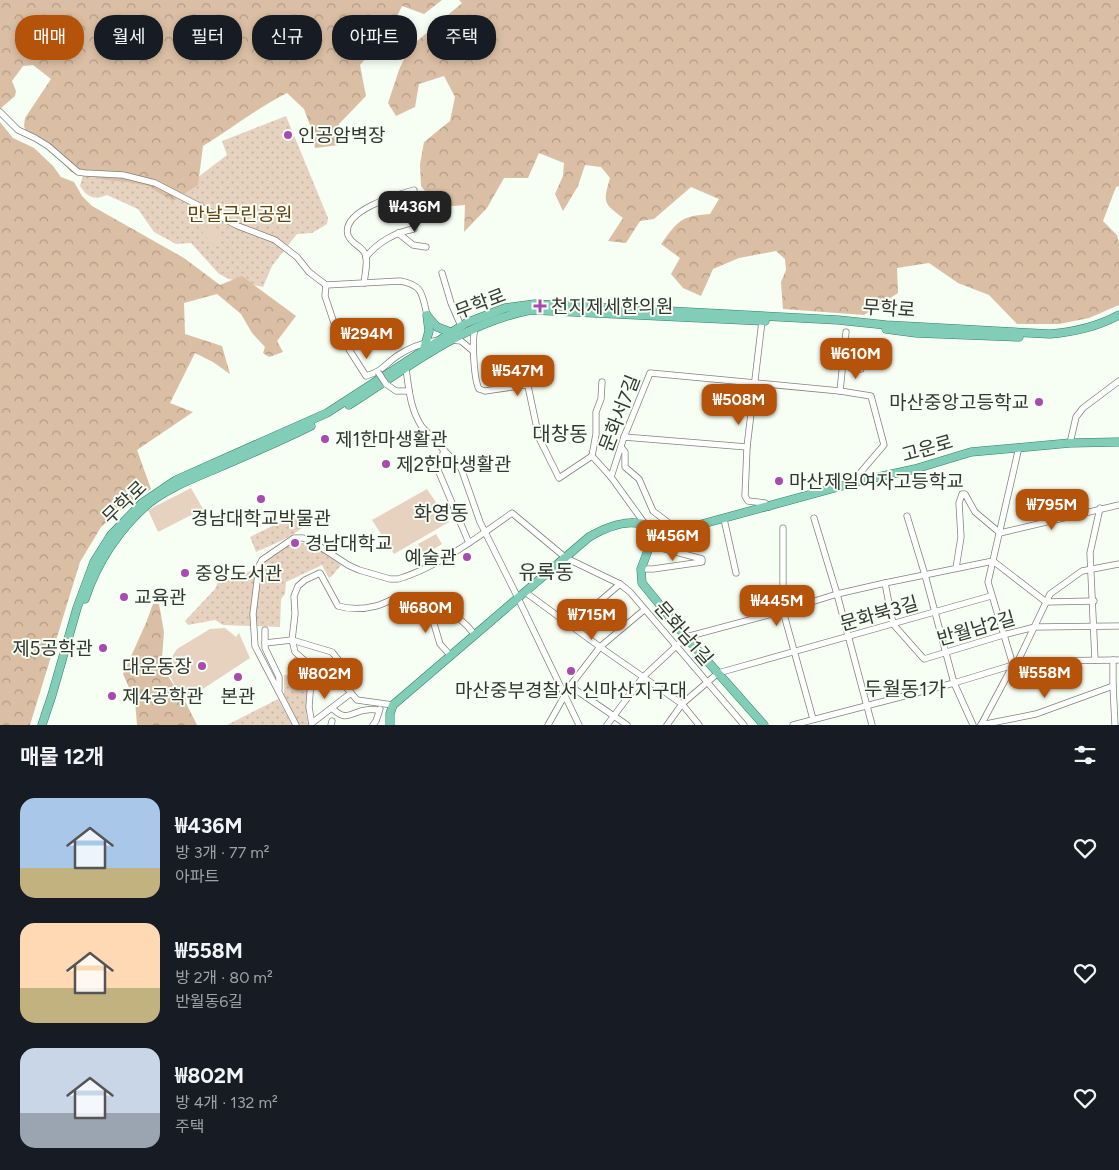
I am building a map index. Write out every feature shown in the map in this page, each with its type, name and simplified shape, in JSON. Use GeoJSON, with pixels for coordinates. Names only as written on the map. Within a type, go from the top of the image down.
{"type":"FeatureCollection","features":[{"type":"Feature","properties":{"kind":"main road","name":"무학로"},"geometry":{"type":"LineString","coordinates":[[46,725],[87,593],[108,550],[132,519],[168,491],[285,439],[333,415],[406,369],[461,326],[481,316],[505,308],[535,304],[838,320],[1041,334],[1080,330],[1102,324],[1119,315]]}},
{"type":"Feature","properties":{"kind":"main road","name":"무학로"},"geometry":{"type":"LineString","coordinates":[[42,725],[77,608],[94,562],[111,535],[130,514],[152,495],[176,480],[327,413],[425,345],[438,340],[510,314],[531,310],[762,321],[835,322],[916,333],[1045,338],[1083,335],[1109,326],[1119,320]]}},
{"type":"Feature","properties":{"kind":"main road"},"geometry":{"type":"LineString","coordinates":[[427,315],[437,327],[450,336]]}},
{"type":"Feature","properties":{"kind":"main road"},"geometry":{"type":"LineString","coordinates":[[425,345],[429,327],[427,315]]}},
{"type":"Feature","properties":{"kind":"main road","name":"고운로"},"geometry":{"type":"LineString","coordinates":[[650,546],[660,538],[673,532],[860,481],[915,470],[971,452],[1070,443],[1119,442]]}},
{"type":"Feature","properties":{"kind":"main road"},"geometry":{"type":"LineString","coordinates":[[390,725],[390,714],[393,704],[589,537],[622,523],[645,524],[673,532]]}},
{"type":"Feature","properties":{"kind":"main road"},"geometry":{"type":"LineString","coordinates":[[650,546],[641,569],[642,583],[686,637],[764,725]]}},
{"type":"Feature","properties":{"kind":"street"},"geometry":{"type":"LineString","coordinates":[[0,112],[18,130],[48,146],[78,172],[85,174],[123,175],[155,183],[238,226],[276,240],[297,257],[309,272],[326,285],[400,281],[411,283],[422,294],[427,315]]}},
{"type":"Feature","properties":{"kind":"street"},"geometry":{"type":"LineString","coordinates":[[364,283],[366,257],[364,252],[353,243],[349,236],[348,228],[351,220],[357,214],[382,201],[414,190]]}},
{"type":"Feature","properties":{"kind":"street"},"geometry":{"type":"LineString","coordinates":[[366,257],[374,248],[398,233],[414,229]]}},
{"type":"Feature","properties":{"kind":"street"},"geometry":{"type":"LineString","coordinates":[[398,233],[413,244],[426,247]]}},
{"type":"Feature","properties":{"kind":"street"},"geometry":{"type":"LineString","coordinates":[[442,273],[451,303],[461,326]]}},
{"type":"Feature","properties":{"kind":"street"},"geometry":{"type":"LineString","coordinates":[[326,285],[325,296],[336,329],[366,376],[378,372],[405,351],[418,344],[425,345]]}},
{"type":"Feature","properties":{"kind":"street"},"geometry":{"type":"LineString","coordinates":[[762,321],[747,447],[746,496],[748,501],[765,503],[769,507]]}},
{"type":"Feature","properties":{"kind":"street"},"geometry":{"type":"LineString","coordinates":[[477,326],[474,332],[473,351],[476,383],[480,390],[528,386],[539,438],[559,478],[592,456]]}},
{"type":"Feature","properties":{"kind":"street"},"geometry":{"type":"LineString","coordinates":[[840,391],[846,332]]}},
{"type":"Feature","properties":{"kind":"street"},"geometry":{"type":"LineString","coordinates":[[450,336],[461,341],[473,351]]}},
{"type":"Feature","properties":{"kind":"street"},"geometry":{"type":"LineString","coordinates":[[843,353],[847,365],[852,369],[861,369],[862,355]]}},
{"type":"Feature","properties":{"kind":"street"},"geometry":{"type":"LineString","coordinates":[[406,369],[409,391],[417,420],[455,460],[465,475],[473,506],[485,533],[566,694],[579,725]]}},
{"type":"Feature","properties":{"kind":"street"},"geometry":{"type":"LineString","coordinates":[[378,372],[386,384],[396,391],[409,391]]}},
{"type":"Feature","properties":{"kind":"street","name":"문화서7길"},"geometry":{"type":"LineString","coordinates":[[611,477],[624,437],[650,373],[754,383]]}},
{"type":"Feature","properties":{"kind":"street"},"geometry":{"type":"LineString","coordinates":[[1070,443],[1076,417],[1083,408],[1119,381]]}},
{"type":"Feature","properties":{"kind":"street"},"geometry":{"type":"LineString","coordinates":[[602,382],[601,399],[596,412],[596,434],[592,456],[611,477],[645,524]]}},
{"type":"Feature","properties":{"kind":"street"},"geometry":{"type":"LineString","coordinates":[[754,383],[872,396],[884,445],[860,473],[860,481]]}},
{"type":"Feature","properties":{"kind":"street"},"geometry":{"type":"LineString","coordinates":[[624,437],[747,447]]}},
{"type":"Feature","properties":{"kind":"street"},"geometry":{"type":"LineString","coordinates":[[621,447],[625,452],[625,467],[639,479],[653,511],[674,527],[686,529]]}},
{"type":"Feature","properties":{"kind":"street"},"geometry":{"type":"LineString","coordinates":[[1015,664],[1003,634],[988,582],[1019,447]]}},
{"type":"Feature","properties":{"kind":"street"},"geometry":{"type":"LineString","coordinates":[[444,450],[438,470],[469,543]]}},
{"type":"Feature","properties":{"kind":"street"},"geometry":{"type":"LineString","coordinates":[[956,568],[961,537],[959,503],[962,494],[965,494],[975,512],[1000,533]]}},
{"type":"Feature","properties":{"kind":"street"},"geometry":{"type":"LineString","coordinates":[[1000,533],[1119,505]]}},
{"type":"Feature","properties":{"kind":"street"},"geometry":{"type":"LineString","coordinates":[[1095,660],[1094,602],[1090,554],[1100,508]]}},
{"type":"Feature","properties":{"kind":"street","name":"문화남1길"},"geometry":{"type":"LineString","coordinates":[[485,533],[512,513],[566,558],[620,584],[630,592],[744,725]]}},
{"type":"Feature","properties":{"kind":"street"},"geometry":{"type":"LineString","coordinates":[[907,516],[936,613],[954,683],[973,725]]}},
{"type":"Feature","properties":{"kind":"street"},"geometry":{"type":"LineString","coordinates":[[814,518],[837,594],[872,725]]}},
{"type":"Feature","properties":{"kind":"street"},"geometry":{"type":"LineString","coordinates":[[724,519],[736,573]]}},
{"type":"Feature","properties":{"kind":"street"},"geometry":{"type":"LineString","coordinates":[[783,528],[783,611],[814,719]]}},
{"type":"Feature","properties":{"kind":"street"},"geometry":{"type":"LineString","coordinates":[[296,725],[255,646],[253,614],[259,566],[266,556],[294,538],[303,538],[359,570],[385,578],[398,579],[445,558],[485,533]]}},
{"type":"Feature","properties":{"kind":"street"},"geometry":{"type":"LineString","coordinates":[[641,569],[702,562],[702,559],[650,546]]}},
{"type":"Feature","properties":{"kind":"street"},"geometry":{"type":"LineString","coordinates":[[607,725],[643,677],[686,637],[783,611],[837,594],[993,560]]}},
{"type":"Feature","properties":{"kind":"street"},"geometry":{"type":"LineString","coordinates":[[993,560],[1046,602],[1094,602]]}},
{"type":"Feature","properties":{"kind":"street"},"geometry":{"type":"LineString","coordinates":[[981,725],[1035,627],[1050,594],[1082,571],[1119,564]]}},
{"type":"Feature","properties":{"kind":"street"},"geometry":{"type":"LineString","coordinates":[[352,693],[312,724],[309,707],[312,667],[295,652],[292,640],[295,614],[294,596],[298,586],[305,580],[320,573],[338,606],[349,609],[377,606],[398,598],[414,598],[436,603],[466,624],[475,635]]}},
{"type":"Feature","properties":{"kind":"street"},"geometry":{"type":"LineString","coordinates":[[885,583],[893,624]]}},
{"type":"Feature","properties":{"kind":"street"},"geometry":{"type":"LineString","coordinates":[[571,626],[620,584]]}},
{"type":"Feature","properties":{"kind":"street"},"geometry":{"type":"LineString","coordinates":[[526,592],[600,647],[682,704],[699,725]]}},
{"type":"Feature","properties":{"kind":"street","name":"문화북3길"},"geometry":{"type":"LineString","coordinates":[[718,673],[991,596]]}},
{"type":"Feature","properties":{"kind":"street"},"geometry":{"type":"LineString","coordinates":[[429,601],[440,644],[450,655]]}},
{"type":"Feature","properties":{"kind":"street"},"geometry":{"type":"LineString","coordinates":[[548,725],[570,686],[600,647],[644,610]]}},
{"type":"Feature","properties":{"kind":"street","name":"반월남2길"},"geometry":{"type":"LineString","coordinates":[[893,624],[924,659],[1003,634],[1035,627],[1119,626]]}},
{"type":"Feature","properties":{"kind":"street"},"geometry":{"type":"LineString","coordinates":[[265,630],[265,648],[279,677],[280,694]]}},
{"type":"Feature","properties":{"kind":"street"},"geometry":{"type":"LineString","coordinates":[[265,643],[292,640],[332,652],[348,672],[346,687],[357,700],[393,704]]}},
{"type":"Feature","properties":{"kind":"street"},"geometry":{"type":"LineString","coordinates":[[793,725],[954,683],[1015,664],[1031,661],[1116,660],[1113,686],[1115,725]]}},
{"type":"Feature","properties":{"kind":"street"},"geometry":{"type":"LineString","coordinates":[[667,725],[682,704],[718,673]]}},
{"type":"Feature","properties":{"kind":"street"},"geometry":{"type":"LineString","coordinates":[[570,686],[627,725]]}},
{"type":"Feature","properties":{"kind":"street"},"geometry":{"type":"LineString","coordinates":[[981,725],[1036,714],[1113,686]]}},
{"type":"Feature","properties":{"kind":"street"},"geometry":{"type":"LineString","coordinates":[[373,725],[384,703]]}},
{"type":"Feature","properties":{"kind":"street"},"geometry":{"type":"LineString","coordinates":[[332,708],[339,715],[344,716],[368,710],[379,710]]}},
{"type":"Feature","properties":{"kind":"green space"},"geometry":{"type":"Polygon","coordinates":[[[0,0],[442,0],[424,14],[402,6],[398,15],[332,15],[332,60],[365,60],[360,65],[366,96],[339,124],[339,145],[315,148],[311,128],[304,109],[287,93],[265,105],[203,146],[198,185],[173,201],[147,186],[106,180],[71,172],[55,153],[26,133],[24,126],[25,118],[51,79],[33,65],[23,66],[12,81],[16,91],[15,96],[0,109],[0,0]]]}},
{"type":"Feature","properties":{"kind":"green space"},"geometry":{"type":"Polygon","coordinates":[[[459,0],[1119,0],[1119,186],[1116,187],[1103,221],[1117,235],[1119,243],[1119,305],[1089,318],[1059,324],[1017,324],[989,295],[958,283],[929,263],[897,268],[898,293],[864,315],[783,309],[781,282],[786,270],[785,259],[776,251],[739,258],[713,269],[701,296],[683,288],[671,274],[680,258],[661,244],[681,221],[692,216],[710,214],[719,199],[691,187],[654,219],[640,221],[626,243],[608,241],[623,218],[606,202],[610,178],[601,167],[585,165],[578,186],[563,211],[555,194],[563,176],[564,163],[539,153],[528,178],[504,178],[487,208],[464,232],[465,205],[438,207],[421,186],[420,164],[424,142],[450,121],[455,97],[444,76],[419,84],[415,107],[396,116],[388,103],[404,60],[417,60],[417,41],[427,33],[427,60],[496,60],[496,15],[448,15],[462,3],[459,0]]]}},
{"type":"Feature","properties":{"kind":"green space","name":"만날근린공원"},"geometry":{"type":"Polygon","coordinates":[[[286,116],[328,218],[327,224],[312,233],[297,234],[272,266],[263,287],[229,279],[219,274],[191,243],[176,244],[154,232],[138,209],[107,195],[92,197],[80,186],[83,175],[97,174],[116,181],[132,180],[172,197],[227,155],[222,141],[286,116]]]}},
{"type":"Feature","properties":{"kind":"green space"},"geometry":{"type":"Polygon","coordinates":[[[0,122],[13,138],[34,148],[53,166],[61,177],[74,182],[82,196],[92,206],[184,258],[220,285],[242,276],[296,316],[277,341],[283,352],[269,357],[263,353],[265,347],[252,333],[241,314],[217,294],[184,303],[185,334],[222,346],[230,374],[213,362],[195,353],[170,403],[193,412],[137,450],[151,489],[127,505],[101,527],[80,562],[30,725],[0,725],[0,122]]]}},
{"type":"Feature","properties":{"kind":"green space"},"geometry":{"type":"Polygon","coordinates":[[[212,223],[223,237],[213,245],[202,232],[212,223]]]}},
{"type":"Feature","properties":{"kind":"green space"},"geometry":{"type":"Polygon","coordinates":[[[191,488],[203,509],[158,532],[148,510],[191,488]]]}},
{"type":"Feature","properties":{"kind":"green space"},"geometry":{"type":"Polygon","coordinates":[[[427,489],[449,522],[394,554],[372,520],[427,489]]]}},
{"type":"Feature","properties":{"kind":"green space"},"geometry":{"type":"Polygon","coordinates":[[[303,511],[310,512],[313,517],[301,529],[287,538],[256,552],[250,537],[303,511]]]}},
{"type":"Feature","properties":{"kind":"green space"},"geometry":{"type":"Polygon","coordinates":[[[436,534],[442,544],[424,555],[418,544],[436,534]]]}},
{"type":"Feature","properties":{"kind":"green space"},"geometry":{"type":"Polygon","coordinates":[[[309,542],[341,565],[329,578],[322,565],[286,582],[285,594],[281,599],[280,627],[223,625],[215,620],[188,625],[185,621],[221,580],[238,578],[251,571],[260,569],[263,563],[290,545],[309,542]]]}},
{"type":"Feature","properties":{"kind":"green space"},"geometry":{"type":"Polygon","coordinates":[[[416,546],[420,552],[409,559],[405,553],[416,546]]]}},
{"type":"Feature","properties":{"kind":"green space"},"geometry":{"type":"Polygon","coordinates":[[[153,604],[159,604],[164,632],[162,658],[167,675],[186,703],[197,725],[137,725],[135,701],[123,674],[153,604]]]}},
{"type":"Feature","properties":{"kind":"green space","name":"대운동장"},"geometry":{"type":"Polygon","coordinates":[[[225,628],[236,637],[239,633],[250,658],[183,702],[167,670],[168,663],[177,649],[210,629],[225,628]]]}},
{"type":"Feature","properties":{"kind":"green space"},"geometry":{"type":"Polygon","coordinates":[[[296,655],[305,663],[308,672],[306,713],[308,725],[299,725],[284,695],[284,675],[294,674],[293,659],[296,655]]]}},
{"type":"Feature","properties":{"kind":"green space"},"geometry":{"type":"Polygon","coordinates":[[[278,699],[292,725],[227,725],[278,699]]]}},
{"type":"Feature","properties":{"kind":"place","name":"인공암벽장"},"geometry":{"type":"Point","coordinates":[288,135]}},
{"type":"Feature","properties":{"kind":"place","name":"천지제세한의원"},"geometry":{"type":"Point","coordinates":[540,306]}},
{"type":"Feature","properties":{"kind":"place","name":"마산중앙고등학교"},"geometry":{"type":"Point","coordinates":[1039,402]}},
{"type":"Feature","properties":{"kind":"place","name":"제1한마생활관"},"geometry":{"type":"Point","coordinates":[325,439]}},
{"type":"Feature","properties":{"kind":"place","name":"제2한마생활관"},"geometry":{"type":"Point","coordinates":[386,464]}},
{"type":"Feature","properties":{"kind":"place","name":"마산제일여자고등학교"},"geometry":{"type":"Point","coordinates":[779,481]}},
{"type":"Feature","properties":{"kind":"place","name":"경남대학교박물관"},"geometry":{"type":"Point","coordinates":[261,499]}},
{"type":"Feature","properties":{"kind":"place","name":"경남대학교"},"geometry":{"type":"Point","coordinates":[295,543]}},
{"type":"Feature","properties":{"kind":"place","name":"예술관"},"geometry":{"type":"Point","coordinates":[467,557]}},
{"type":"Feature","properties":{"kind":"place","name":"중앙도서관"},"geometry":{"type":"Point","coordinates":[185,573]}},
{"type":"Feature","properties":{"kind":"place","name":"교육관"},"geometry":{"type":"Point","coordinates":[124,597]}},
{"type":"Feature","properties":{"kind":"place","name":"제5공학관"},"geometry":{"type":"Point","coordinates":[103,648]}},
{"type":"Feature","properties":{"kind":"place","name":"대운동장"},"geometry":{"type":"Point","coordinates":[202,666]}},
{"type":"Feature","properties":{"kind":"place","name":"마산중부경찰서 신마산지구대"},"geometry":{"type":"Point","coordinates":[571,671]}},
{"type":"Feature","properties":{"kind":"place","name":"본관"},"geometry":{"type":"Point","coordinates":[238,677]}},
{"type":"Feature","properties":{"kind":"place","name":"제4공학관"},"geometry":{"type":"Point","coordinates":[112,696]}},
{"type":"Feature","properties":{"kind":"district","name":"대창동"},"geometry":{"type":"Point","coordinates":[560,434]}},
{"type":"Feature","properties":{"kind":"district","name":"화영동"},"geometry":{"type":"Point","coordinates":[441,513]}},
{"type":"Feature","properties":{"kind":"district","name":"유록동"},"geometry":{"type":"Point","coordinates":[546,572]}},
{"type":"Feature","properties":{"kind":"district","name":"두월동1가"},"geometry":{"type":"Point","coordinates":[905,689]}}]}
